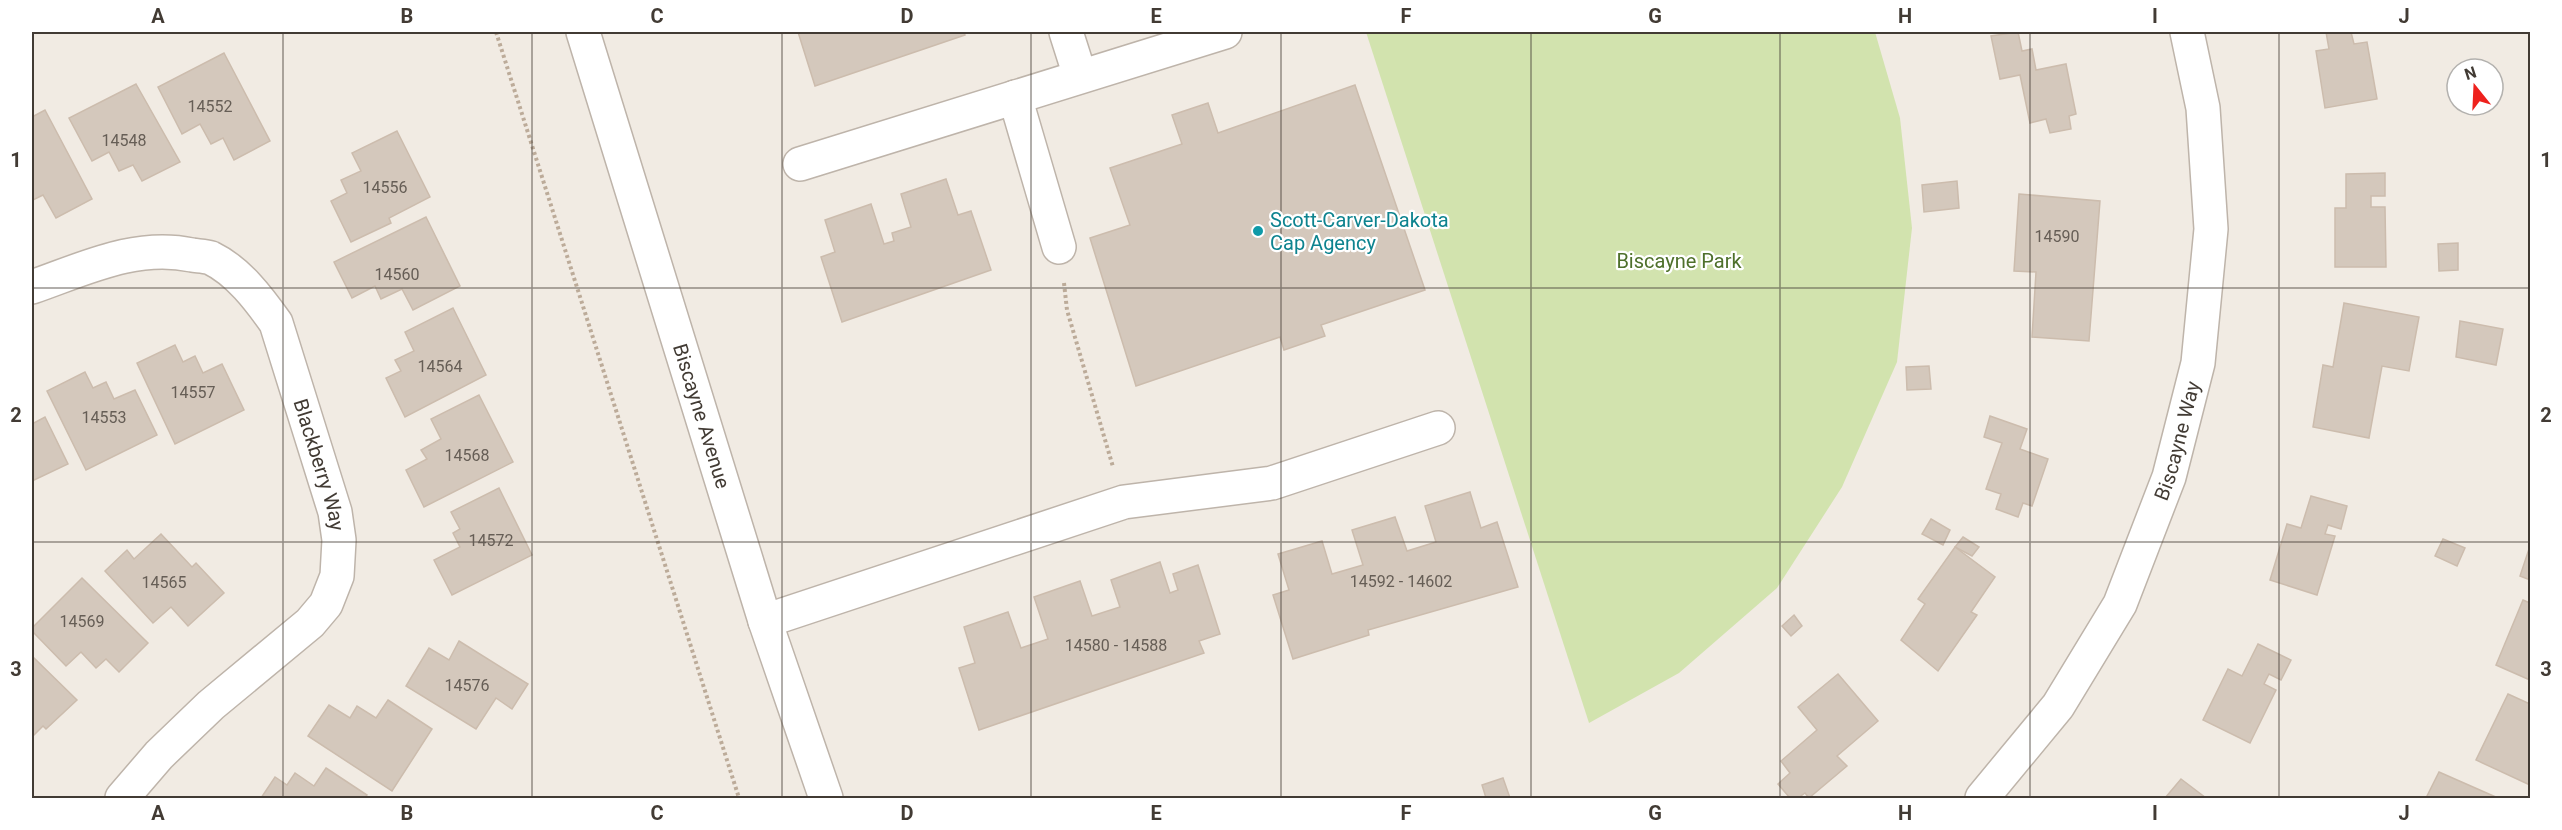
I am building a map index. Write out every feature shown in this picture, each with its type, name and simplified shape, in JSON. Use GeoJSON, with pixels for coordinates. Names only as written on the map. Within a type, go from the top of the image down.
{"type":"FeatureCollection","features":[{"type":"Feature","properties":{"kind":"street","name":"Biscayne Avenue"},"geometry":{"type":"LineString","coordinates":[[583,32],[765,621],[826,798]]}},
{"type":"Feature","properties":{"kind":"street"},"geometry":{"type":"LineString","coordinates":[[1066,32],[1080,76]]}},
{"type":"Feature","properties":{"kind":"street","name":"Biscayne Way"},"geometry":{"type":"LineString","coordinates":[[1982,798],[2058,706],[2120,604],[2169,477],[2198,363],[2211,229],[2203,108],[2187,32]]}},
{"type":"Feature","properties":{"kind":"street"},"geometry":{"type":"LineString","coordinates":[[800,164],[1203,35]]}},
{"type":"Feature","properties":{"kind":"street"},"geometry":{"type":"LineString","coordinates":[[1015,97],[1059,247]]}},
{"type":"Feature","properties":{"kind":"street","name":"Blackberry Way"},"geometry":{"type":"LineString","coordinates":[[32,287],[120,256],[149,251],[176,251],[210,258],[239,278],[260,299],[276,322],[335,512],[339,540],[337,576],[326,604],[310,623],[211,705],[159,755],[122,798]]}},
{"type":"Feature","properties":{"kind":"street"},"geometry":{"type":"LineString","coordinates":[[765,621],[1124,502],[1272,483],[1438,428]]}},
{"type":"Feature","properties":{"kind":"path"},"geometry":{"type":"LineString","coordinates":[[496,32],[739,798]]}},
{"type":"Feature","properties":{"kind":"path"},"geometry":{"type":"LineString","coordinates":[[1059,247],[1067,310],[1124,502]]}},
{"type":"Feature","properties":{"kind":"green space","name":"Biscayne Park"},"geometry":{"type":"Polygon","coordinates":[[[1366,32],[1875,32],[1900,118],[1912,228],[1897,362],[1842,487],[1777,588],[1679,673],[1589,723],[1366,32]]]}},
{"type":"Feature","properties":{"kind":"building"},"geometry":{"type":"Polygon","coordinates":[[[798,32],[964,32],[965,35],[815,86],[798,32]]]}},
{"type":"Feature","properties":{"kind":"building"},"geometry":{"type":"Polygon","coordinates":[[[2018,32],[2022,51],[2032,49],[2036,70],[2066,64],[2076,114],[2069,116],[2071,129],[2050,133],[2046,119],[2030,123],[2020,75],[2000,79],[1991,36],[2018,32]]]}},
{"type":"Feature","properties":{"kind":"building"},"geometry":{"type":"Polygon","coordinates":[[[2326,32],[2351,32],[2354,44],[2367,42],[2377,99],[2325,108],[2316,51],[2329,49],[2326,32]]]}},
{"type":"Feature","properties":{"kind":"building"},"geometry":{"type":"Polygon","coordinates":[[[224,53],[270,141],[234,160],[223,138],[211,144],[200,124],[182,134],[158,87],[224,53]]]}},
{"type":"Feature","properties":{"kind":"building"},"geometry":{"type":"Polygon","coordinates":[[[136,84],[180,162],[142,181],[133,165],[119,171],[109,152],[92,161],[69,118],[136,84]]]}},
{"type":"Feature","properties":{"kind":"building","name":"Scott-Carver-Dakota Cap Agency"},"geometry":{"type":"Polygon","coordinates":[[[1355,85],[1425,290],[1321,325],[1325,336],[1284,350],[1280,337],[1136,386],[1090,238],[1130,225],[1110,168],[1182,144],[1172,115],[1208,103],[1218,133],[1355,85]]]}},
{"type":"Feature","properties":{"kind":"building"},"geometry":{"type":"Polygon","coordinates":[[[45,110],[92,199],[56,218],[43,195],[33,200],[32,197],[32,117],[45,110]]]}},
{"type":"Feature","properties":{"kind":"building"},"geometry":{"type":"Polygon","coordinates":[[[397,131],[430,197],[389,218],[391,223],[351,242],[331,201],[347,193],[341,180],[361,171],[352,153],[397,131]]]}},
{"type":"Feature","properties":{"kind":"building"},"geometry":{"type":"Polygon","coordinates":[[[2385,173],[2385,196],[2371,196],[2371,207],[2385,207],[2386,267],[2335,267],[2335,208],[2346,208],[2346,174],[2385,173]]]}},
{"type":"Feature","properties":{"kind":"building"},"geometry":{"type":"Polygon","coordinates":[[[946,179],[958,215],[971,211],[991,270],[842,322],[821,257],[835,252],[825,220],[871,204],[884,244],[894,241],[892,233],[911,227],[901,194],[946,179]]]}},
{"type":"Feature","properties":{"kind":"building"},"geometry":{"type":"Polygon","coordinates":[[[1957,181],[1959,208],[1924,212],[1922,185],[1957,181]]]}},
{"type":"Feature","properties":{"kind":"building"},"geometry":{"type":"Polygon","coordinates":[[[2019,194],[2100,201],[2089,341],[2032,337],[2036,272],[2014,271],[2019,194]]]}},
{"type":"Feature","properties":{"kind":"building"},"geometry":{"type":"Polygon","coordinates":[[[426,217],[460,286],[413,310],[402,289],[381,299],[375,286],[352,298],[334,262],[426,217]]]}},
{"type":"Feature","properties":{"kind":"building"},"geometry":{"type":"Polygon","coordinates":[[[2458,243],[2458,270],[2439,271],[2438,244],[2458,243]]]}},
{"type":"Feature","properties":{"kind":"building"},"geometry":{"type":"Polygon","coordinates":[[[2344,303],[2419,317],[2409,371],[2382,366],[2369,438],[2313,427],[2323,365],[2333,367],[2344,303]]]}},
{"type":"Feature","properties":{"kind":"building"},"geometry":{"type":"Polygon","coordinates":[[[453,308],[486,375],[405,417],[386,378],[401,371],[395,360],[414,351],[405,332],[453,308]]]}},
{"type":"Feature","properties":{"kind":"building"},"geometry":{"type":"Polygon","coordinates":[[[2460,321],[2503,329],[2496,365],[2456,357],[2460,321]]]}},
{"type":"Feature","properties":{"kind":"building"},"geometry":{"type":"Polygon","coordinates":[[[175,345],[183,362],[195,356],[203,373],[222,364],[244,410],[175,444],[137,363],[175,345]]]}},
{"type":"Feature","properties":{"kind":"building"},"geometry":{"type":"Polygon","coordinates":[[[1929,366],[1931,389],[1907,390],[1906,367],[1929,366]]]}},
{"type":"Feature","properties":{"kind":"building"},"geometry":{"type":"Polygon","coordinates":[[[85,372],[93,388],[106,382],[114,399],[135,390],[157,435],[86,470],[47,391],[85,372]]]}},
{"type":"Feature","properties":{"kind":"building"},"geometry":{"type":"Polygon","coordinates":[[[479,395],[513,462],[424,507],[406,470],[427,459],[421,450],[441,439],[431,419],[479,395]]]}},
{"type":"Feature","properties":{"kind":"building"},"geometry":{"type":"Polygon","coordinates":[[[1990,416],[2027,429],[2020,449],[2048,459],[2032,506],[2023,503],[2018,517],[1996,509],[2001,494],[1986,489],[2002,443],[1984,437],[1990,416]]]}},
{"type":"Feature","properties":{"kind":"building"},"geometry":{"type":"Polygon","coordinates":[[[45,417],[68,464],[32,481],[32,424],[45,417]]]}},
{"type":"Feature","properties":{"kind":"building"},"geometry":{"type":"Polygon","coordinates":[[[499,488],[532,555],[452,595],[434,560],[460,547],[453,533],[460,529],[451,512],[499,488]]]}},
{"type":"Feature","properties":{"kind":"building"},"geometry":{"type":"Polygon","coordinates":[[[1470,492],[1481,528],[1497,522],[1518,587],[1368,630],[1369,635],[1293,659],[1273,595],[1289,590],[1278,554],[1322,541],[1332,574],[1363,565],[1352,530],[1395,517],[1407,551],[1436,542],[1425,506],[1470,492]]]}},
{"type":"Feature","properties":{"kind":"building"},"geometry":{"type":"Polygon","coordinates":[[[2311,496],[2347,506],[2341,529],[2328,525],[2325,534],[2335,536],[2317,595],[2270,580],[2287,524],[2301,528],[2311,496]]]}},
{"type":"Feature","properties":{"kind":"building"},"geometry":{"type":"Polygon","coordinates":[[[1931,519],[1950,530],[1943,545],[1922,534],[1931,519]]]}},
{"type":"Feature","properties":{"kind":"building"},"geometry":{"type":"Polygon","coordinates":[[[161,534],[192,567],[196,563],[224,593],[188,626],[171,607],[153,623],[105,571],[127,550],[134,559],[161,534]]]}},
{"type":"Feature","properties":{"kind":"building"},"geometry":{"type":"Polygon","coordinates":[[[1963,537],[1979,547],[1972,556],[1955,547],[1963,537]]]}},
{"type":"Feature","properties":{"kind":"building"},"geometry":{"type":"Polygon","coordinates":[[[2443,539],[2465,548],[2457,566],[2435,556],[2443,539]]]}},
{"type":"Feature","properties":{"kind":"building"},"geometry":{"type":"Polygon","coordinates":[[[2530,546],[2530,580],[2520,576],[2530,546]]]}},
{"type":"Feature","properties":{"kind":"building"},"geometry":{"type":"Polygon","coordinates":[[[1955,547],[1995,577],[1971,612],[1977,615],[1938,671],[1901,640],[1925,604],[1918,599],[1955,547]]]}},
{"type":"Feature","properties":{"kind":"building"},"geometry":{"type":"Polygon","coordinates":[[[1160,562],[1170,593],[1178,590],[1173,574],[1198,565],[1220,634],[1199,641],[1204,653],[979,730],[959,668],[975,663],[964,627],[1008,612],[1021,648],[1048,639],[1034,597],[1080,581],[1092,616],[1120,607],[1111,580],[1160,562]]]}},
{"type":"Feature","properties":{"kind":"building"},"geometry":{"type":"Polygon","coordinates":[[[82,578],[148,643],[119,672],[106,659],[96,668],[81,652],[66,666],[32,631],[32,628],[82,578]]]}},
{"type":"Feature","properties":{"kind":"building"},"geometry":{"type":"Polygon","coordinates":[[[2523,600],[2530,603],[2530,680],[2496,665],[2523,600]]]}},
{"type":"Feature","properties":{"kind":"building"},"geometry":{"type":"Polygon","coordinates":[[[1794,615],[1802,626],[1791,636],[1782,626],[1794,615]]]}},
{"type":"Feature","properties":{"kind":"building"},"geometry":{"type":"Polygon","coordinates":[[[459,641],[528,684],[512,709],[496,698],[476,729],[406,686],[429,648],[449,660],[459,641]]]}},
{"type":"Feature","properties":{"kind":"building"},"geometry":{"type":"Polygon","coordinates":[[[2258,644],[2291,660],[2281,680],[2269,674],[2264,684],[2276,690],[2250,743],[2203,720],[2228,669],[2242,676],[2258,644]]]}},
{"type":"Feature","properties":{"kind":"building"},"geometry":{"type":"Polygon","coordinates":[[[32,656],[77,700],[46,729],[43,726],[32,737],[32,656]]]}},
{"type":"Feature","properties":{"kind":"building"},"geometry":{"type":"Polygon","coordinates":[[[1838,674],[1878,721],[1837,756],[1847,766],[1809,798],[1805,793],[1798,798],[1790,798],[1778,784],[1790,773],[1781,761],[1817,730],[1798,707],[1838,674]]]}},
{"type":"Feature","properties":{"kind":"building"},"geometry":{"type":"Polygon","coordinates":[[[2508,694],[2530,704],[2530,785],[2476,760],[2508,694]]]}},
{"type":"Feature","properties":{"kind":"building"},"geometry":{"type":"Polygon","coordinates":[[[388,700],[432,729],[392,791],[308,736],[329,705],[350,718],[357,706],[376,718],[388,700]]]}},
{"type":"Feature","properties":{"kind":"building"},"geometry":{"type":"Polygon","coordinates":[[[326,768],[367,795],[365,798],[261,798],[275,777],[287,785],[295,773],[314,786],[326,768]]]}},
{"type":"Feature","properties":{"kind":"building"},"geometry":{"type":"Polygon","coordinates":[[[2439,772],[2498,798],[2426,798],[2439,772]]]}},
{"type":"Feature","properties":{"kind":"building"},"geometry":{"type":"Polygon","coordinates":[[[1503,778],[1510,798],[1486,798],[1482,785],[1503,778]]]}},
{"type":"Feature","properties":{"kind":"building"},"geometry":{"type":"Polygon","coordinates":[[[2181,779],[2206,798],[2165,798],[2181,779]]]}},
{"type":"Feature","properties":{"kind":"place","name":"Scott-Carver-Dakota Cap Agency"},"geometry":{"type":"Point","coordinates":[1258,231]}}]}
